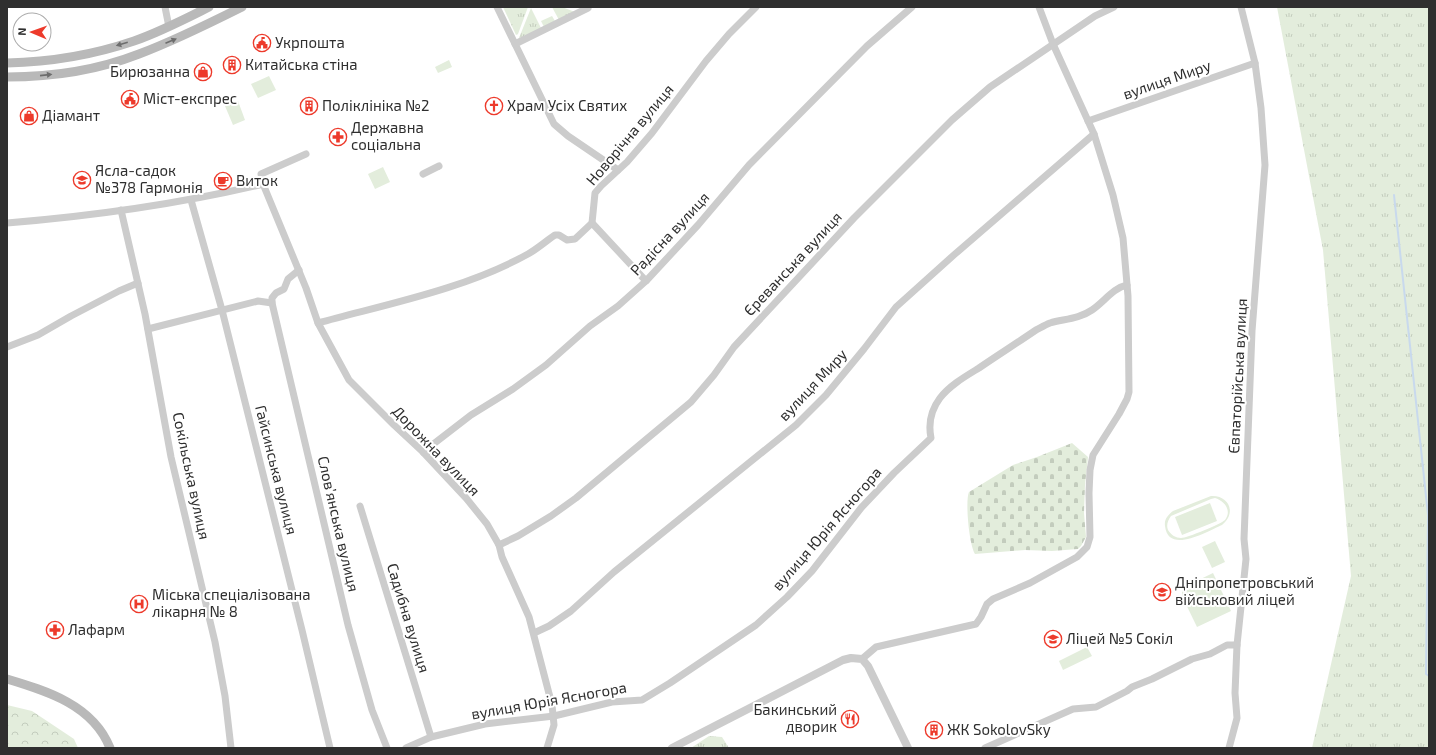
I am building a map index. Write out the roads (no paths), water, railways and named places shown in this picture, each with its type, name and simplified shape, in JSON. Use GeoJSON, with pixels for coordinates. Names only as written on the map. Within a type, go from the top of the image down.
{"type":"FeatureCollection","features":[{"type":"Feature","properties":{"kind":"main road"},"geometry":{"type":"LineString","coordinates":[[7,63],[58,59],[90,53],[134,41],[169,27],[209,7]]}},
{"type":"Feature","properties":{"kind":"main road"},"geometry":{"type":"LineString","coordinates":[[7,77],[60,74],[138,55],[174,40],[242,7]]}},
{"type":"Feature","properties":{"kind":"main road"},"geometry":{"type":"LineString","coordinates":[[7,678],[60,697],[78,707],[99,729],[110,748]]}},
{"type":"Feature","properties":{"kind":"street"},"geometry":{"type":"LineString","coordinates":[[165,7],[169,27]]}},
{"type":"Feature","properties":{"kind":"street"},"geometry":{"type":"LineString","coordinates":[[497,7],[554,124],[568,136],[618,170]]}},
{"type":"Feature","properties":{"kind":"street"},"geometry":{"type":"LineString","coordinates":[[515,44],[588,8],[587,7]]}},
{"type":"Feature","properties":{"kind":"street","name":"Новорічна вулиця"},"geometry":{"type":"LineString","coordinates":[[592,223],[595,193],[652,133],[729,34],[756,7]]}},
{"type":"Feature","properties":{"kind":"street","name":"Радісна вулиця"},"geometry":{"type":"LineString","coordinates":[[423,452],[471,415],[513,389],[546,365],[590,326],[618,306],[646,281],[698,225],[749,165],[867,46],[912,7]]}},
{"type":"Feature","properties":{"kind":"street"},"geometry":{"type":"LineString","coordinates":[[862,659],[876,647],[976,624],[987,604],[1030,583],[1077,557],[1087,547],[1090,537],[1089,493],[1090,470],[1093,455],[1119,414],[1129,392],[1127,285],[1123,238],[1113,195],[1094,134],[1053,44],[1039,7]]}},
{"type":"Feature","properties":{"kind":"street","name":"Єреванська вулиця"},"geometry":{"type":"LineString","coordinates":[[499,545],[518,536],[551,516],[576,498],[692,402],[734,347],[854,218],[952,120],[990,87],[1095,16],[1114,7]]}},
{"type":"Feature","properties":{"kind":"street","name":"Євпаторійська вулиця"},"geometry":{"type":"LineString","coordinates":[[1229,748],[1237,718],[1235,693],[1237,644],[1246,559],[1244,539],[1252,331],[1265,165],[1261,108],[1255,63],[1241,7]]}},
{"type":"Feature","properties":{"kind":"street","name":"вулиця Миру"},"geometry":{"type":"LineString","coordinates":[[1088,121],[1255,63]]}},
{"type":"Feature","properties":{"kind":"street","name":"вулиця Миру"},"geometry":{"type":"LineString","coordinates":[[534,632],[549,626],[571,611],[614,572],[796,425],[826,394],[864,349],[896,307],[1094,134]]}},
{"type":"Feature","properties":{"kind":"street"},"geometry":{"type":"LineString","coordinates":[[7,223],[57,219],[191,200],[263,184],[261,174],[306,154]]}},
{"type":"Feature","properties":{"kind":"street"},"geometry":{"type":"LineString","coordinates":[[423,174],[439,166]]}},
{"type":"Feature","properties":{"kind":"street","name":"Дорожна вулиця"},"geometry":{"type":"LineString","coordinates":[[263,184],[299,270],[318,323],[349,380],[388,420],[423,452],[487,524],[499,545],[502,557],[529,616],[554,716],[554,725],[547,748]]}},
{"type":"Feature","properties":{"kind":"street","name":"Гайсинська вулиця"},"geometry":{"type":"LineString","coordinates":[[191,200],[222,310],[330,748]]}},
{"type":"Feature","properties":{"kind":"street","name":"Сокільська вулиця"},"geometry":{"type":"LineString","coordinates":[[121,210],[148,330],[171,457],[215,642],[225,696],[232,748]]}},
{"type":"Feature","properties":{"kind":"street"},"geometry":{"type":"LineString","coordinates":[[318,323],[476,278],[528,254],[555,235],[559,235],[567,240],[572,240],[592,223],[646,281]]}},
{"type":"Feature","properties":{"kind":"street"},"geometry":{"type":"LineString","coordinates":[[148,330],[258,301],[272,303],[272,298],[276,293],[284,289],[288,279],[299,270]]}},
{"type":"Feature","properties":{"kind":"street"},"geometry":{"type":"LineString","coordinates":[[7,347],[38,336],[71,316],[119,291],[138,283]]}},
{"type":"Feature","properties":{"kind":"street","name":"вулиця Юрія Ясногора"},"geometry":{"type":"LineString","coordinates":[[406,748],[431,737],[485,724],[554,716],[612,702],[642,700],[670,684],[756,624],[787,597],[812,571],[861,508],[894,473],[931,438],[929,428],[931,416],[939,399],[945,392],[1036,330],[1049,324],[1083,315],[1092,310],[1119,287],[1127,285]]}},
{"type":"Feature","properties":{"kind":"street","name":"Словʼянська вулиця"},"geometry":{"type":"LineString","coordinates":[[272,303],[348,625],[372,710],[387,748]]}},
{"type":"Feature","properties":{"kind":"street","name":"Садибна вулиця"},"geometry":{"type":"LineString","coordinates":[[360,506],[431,737]]}},
{"type":"Feature","properties":{"kind":"street"},"geometry":{"type":"LineString","coordinates":[[985,748],[1073,709],[1096,707],[1127,692],[1132,687],[1152,679],[1192,659],[1210,654],[1226,645],[1237,644]]}},
{"type":"Feature","properties":{"kind":"street"},"geometry":{"type":"LineString","coordinates":[[672,748],[842,660],[851,658],[862,659],[868,666],[908,748]]}},
{"type":"Feature","properties":{"kind":"waterway"},"geometry":{"type":"LineString","coordinates":[[1394,195],[1428,515],[1426,674],[1429,676]]}},
{"type":"Feature","properties":{"kind":"place","name":"Укрпошта"},"geometry":{"type":"Point","coordinates":[262,43]}},
{"type":"Feature","properties":{"kind":"place","name":"Китайська стіна"},"geometry":{"type":"Point","coordinates":[232,65]}},
{"type":"Feature","properties":{"kind":"place","name":"Бирюзанна"},"geometry":{"type":"Point","coordinates":[203,72]}},
{"type":"Feature","properties":{"kind":"place","name":"Міст-експрес"},"geometry":{"type":"Point","coordinates":[130,99]}},
{"type":"Feature","properties":{"kind":"place","name":"Поліклініка №2"},"geometry":{"type":"Point","coordinates":[309,106]}},
{"type":"Feature","properties":{"kind":"place","name":"Храм Усіх Святих"},"geometry":{"type":"Point","coordinates":[494,106]}},
{"type":"Feature","properties":{"kind":"place","name":"Діамант"},"geometry":{"type":"Point","coordinates":[29,116]}},
{"type":"Feature","properties":{"kind":"place","name":"Державна соціальна"},"geometry":{"type":"Point","coordinates":[338,137]}},
{"type":"Feature","properties":{"kind":"place","name":"Ясла-садок №378 Гармонія"},"geometry":{"type":"Point","coordinates":[82,180]}},
{"type":"Feature","properties":{"kind":"place","name":"Виток"},"geometry":{"type":"Point","coordinates":[223,181]}},
{"type":"Feature","properties":{"kind":"place","name":"Дніпропетровський військовий ліцей"},"geometry":{"type":"Point","coordinates":[1162,592]}},
{"type":"Feature","properties":{"kind":"place","name":"Міська спеціалізована лікарня № 8"},"geometry":{"type":"Point","coordinates":[139,604]}},
{"type":"Feature","properties":{"kind":"place","name":"Лафарм"},"geometry":{"type":"Point","coordinates":[55,630]}},
{"type":"Feature","properties":{"kind":"place","name":"Ліцей №5 Сокіл"},"geometry":{"type":"Point","coordinates":[1053,639]}},
{"type":"Feature","properties":{"kind":"place","name":"Бакинський дворик"},"geometry":{"type":"Point","coordinates":[850,719]}},
{"type":"Feature","properties":{"kind":"place","name":"ЖК SokolovSky"},"geometry":{"type":"Point","coordinates":[934,730]}}]}
